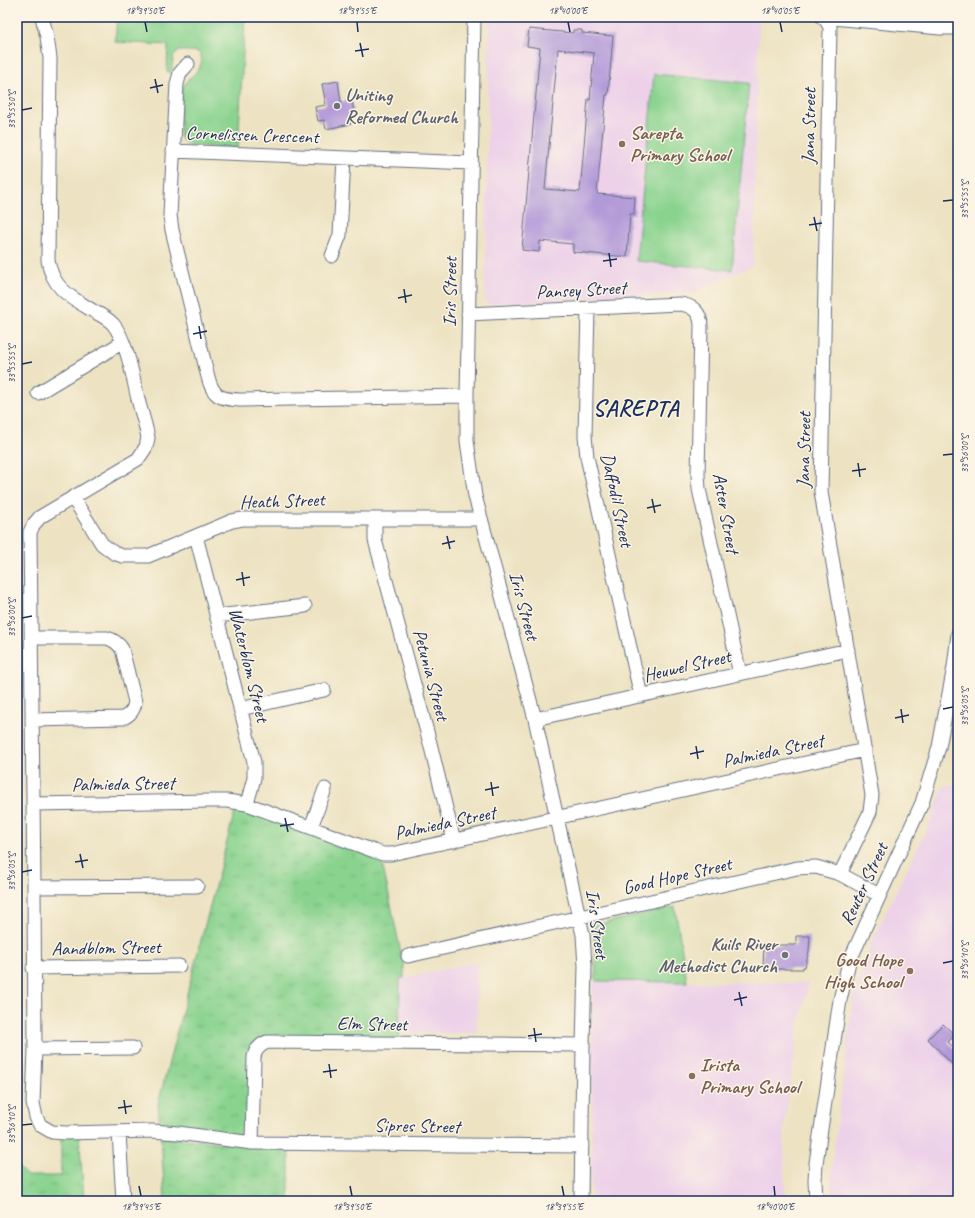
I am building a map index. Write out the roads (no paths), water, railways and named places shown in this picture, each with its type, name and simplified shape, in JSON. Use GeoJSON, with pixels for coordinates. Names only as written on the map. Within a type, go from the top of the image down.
{"type":"FeatureCollection","features":[{"type":"Feature","properties":{"kind":"street"},"geometry":{"type":"LineString","coordinates":[[42,17],[50,58],[49,269],[54,280],[66,294],[108,320],[117,331],[122,342],[147,434],[146,447],[138,458],[40,518],[34,524],[30,532],[35,1049],[133,1048]]}},
{"type":"Feature","properties":{"kind":"street","name":"Iris Street"},"geometry":{"type":"LineString","coordinates":[[474,17],[467,396],[469,457],[475,496],[535,719],[583,935],[585,966],[581,1201]]}},
{"type":"Feature","properties":{"kind":"street"},"geometry":{"type":"LineString","coordinates":[[824,17],[940,28],[958,28]]}},
{"type":"Feature","properties":{"kind":"street","name":"Jana Street"},"geometry":{"type":"LineString","coordinates":[[824,17],[830,27],[821,492],[872,789],[870,812],[840,874]]}},
{"type":"Feature","properties":{"kind":"street"},"geometry":{"type":"LineString","coordinates":[[173,151],[177,84],[180,73],[188,64]]}},
{"type":"Feature","properties":{"kind":"street","name":"Cornelissen Crescent"},"geometry":{"type":"LineString","coordinates":[[467,396],[240,400],[229,399],[215,394],[210,387],[170,222],[173,151],[471,163]]}},
{"type":"Feature","properties":{"kind":"street"},"geometry":{"type":"LineString","coordinates":[[332,256],[340,235],[344,158]]}},
{"type":"Feature","properties":{"kind":"street","name":"Pansey Street"},"geometry":{"type":"LineString","coordinates":[[468,314],[679,304],[695,309]]}},
{"type":"Feature","properties":{"kind":"street","name":"Daffodil Street"},"geometry":{"type":"LineString","coordinates":[[588,309],[585,436],[587,457],[641,696]]}},
{"type":"Feature","properties":{"kind":"street","name":"Aster Street"},"geometry":{"type":"LineString","coordinates":[[695,309],[701,322],[699,489],[740,674]]}},
{"type":"Feature","properties":{"kind":"street"},"geometry":{"type":"LineString","coordinates":[[38,393],[122,342]]}},
{"type":"Feature","properties":{"kind":"street","name":"Heath Street"},"geometry":{"type":"LineString","coordinates":[[73,498],[102,544],[114,554],[130,557],[148,556],[232,521],[243,519],[481,519]]}},
{"type":"Feature","properties":{"kind":"street","name":"Petunia Street"},"geometry":{"type":"LineString","coordinates":[[374,519],[375,540],[430,743],[454,841]]}},
{"type":"Feature","properties":{"kind":"street","name":"Waterblom Street"},"geometry":{"type":"LineString","coordinates":[[196,536],[255,767],[253,785],[247,804]]}},
{"type":"Feature","properties":{"kind":"street"},"geometry":{"type":"LineString","coordinates":[[216,616],[305,606]]}},
{"type":"Feature","properties":{"kind":"street","name":"Reuter Street"},"geometry":{"type":"LineString","coordinates":[[816,1201],[816,1163],[840,1000],[849,962],[906,840],[929,784],[946,717],[958,634]]}},
{"type":"Feature","properties":{"kind":"street"},"geometry":{"type":"LineString","coordinates":[[32,638],[106,638],[114,640],[122,649],[135,702],[131,713],[128,716],[118,719],[32,720]]}},
{"type":"Feature","properties":{"kind":"street","name":"Heuwel Street"},"geometry":{"type":"LineString","coordinates":[[535,719],[848,650]]}},
{"type":"Feature","properties":{"kind":"street"},"geometry":{"type":"LineString","coordinates":[[240,709],[324,690]]}},
{"type":"Feature","properties":{"kind":"street","name":"Palmieda Street"},"geometry":{"type":"LineString","coordinates":[[33,804],[227,801],[247,804],[383,854],[398,854],[865,750]]}},
{"type":"Feature","properties":{"kind":"street"},"geometry":{"type":"LineString","coordinates":[[311,827],[325,789]]}},
{"type":"Feature","properties":{"kind":"street","name":"Good Hope Street"},"geometry":{"type":"LineString","coordinates":[[408,956],[796,868],[816,867],[840,874],[879,896]]}},
{"type":"Feature","properties":{"kind":"street"},"geometry":{"type":"LineString","coordinates":[[34,887],[197,886]]}},
{"type":"Feature","properties":{"kind":"street","name":"Aandblom Street"},"geometry":{"type":"LineString","coordinates":[[34,968],[179,966]]}},
{"type":"Feature","properties":{"kind":"street","name":"Elm Street"},"geometry":{"type":"LineString","coordinates":[[252,1143],[254,1057],[259,1046],[267,1042],[583,1045]]}},
{"type":"Feature","properties":{"kind":"street","name":"Sipres Street"},"geometry":{"type":"LineString","coordinates":[[35,1049],[33,1103],[36,1117],[40,1125],[58,1132],[152,1131],[252,1143],[582,1146]]}},
{"type":"Feature","properties":{"kind":"street"},"geometry":{"type":"LineString","coordinates":[[118,1132],[123,1201]]}},
{"type":"Feature","properties":{"kind":"place","name":"Uniting Reformed Church"},"geometry":{"type":"Point","coordinates":[337,106]}},
{"type":"Feature","properties":{"kind":"place","name":"Sarepta Primary School"},"geometry":{"type":"Point","coordinates":[622,144]}},
{"type":"Feature","properties":{"kind":"place","name":"Kuils River Methodist Church"},"geometry":{"type":"Point","coordinates":[785,955]}},
{"type":"Feature","properties":{"kind":"place","name":"Good Hope High School"},"geometry":{"type":"Point","coordinates":[910,971]}},
{"type":"Feature","properties":{"kind":"place","name":"Irista Primary School"},"geometry":{"type":"Point","coordinates":[692,1076]}},
{"type":"Feature","properties":{"kind":"district","name":"SAREPTA"},"geometry":{"type":"Point","coordinates":[636,408]}}]}
